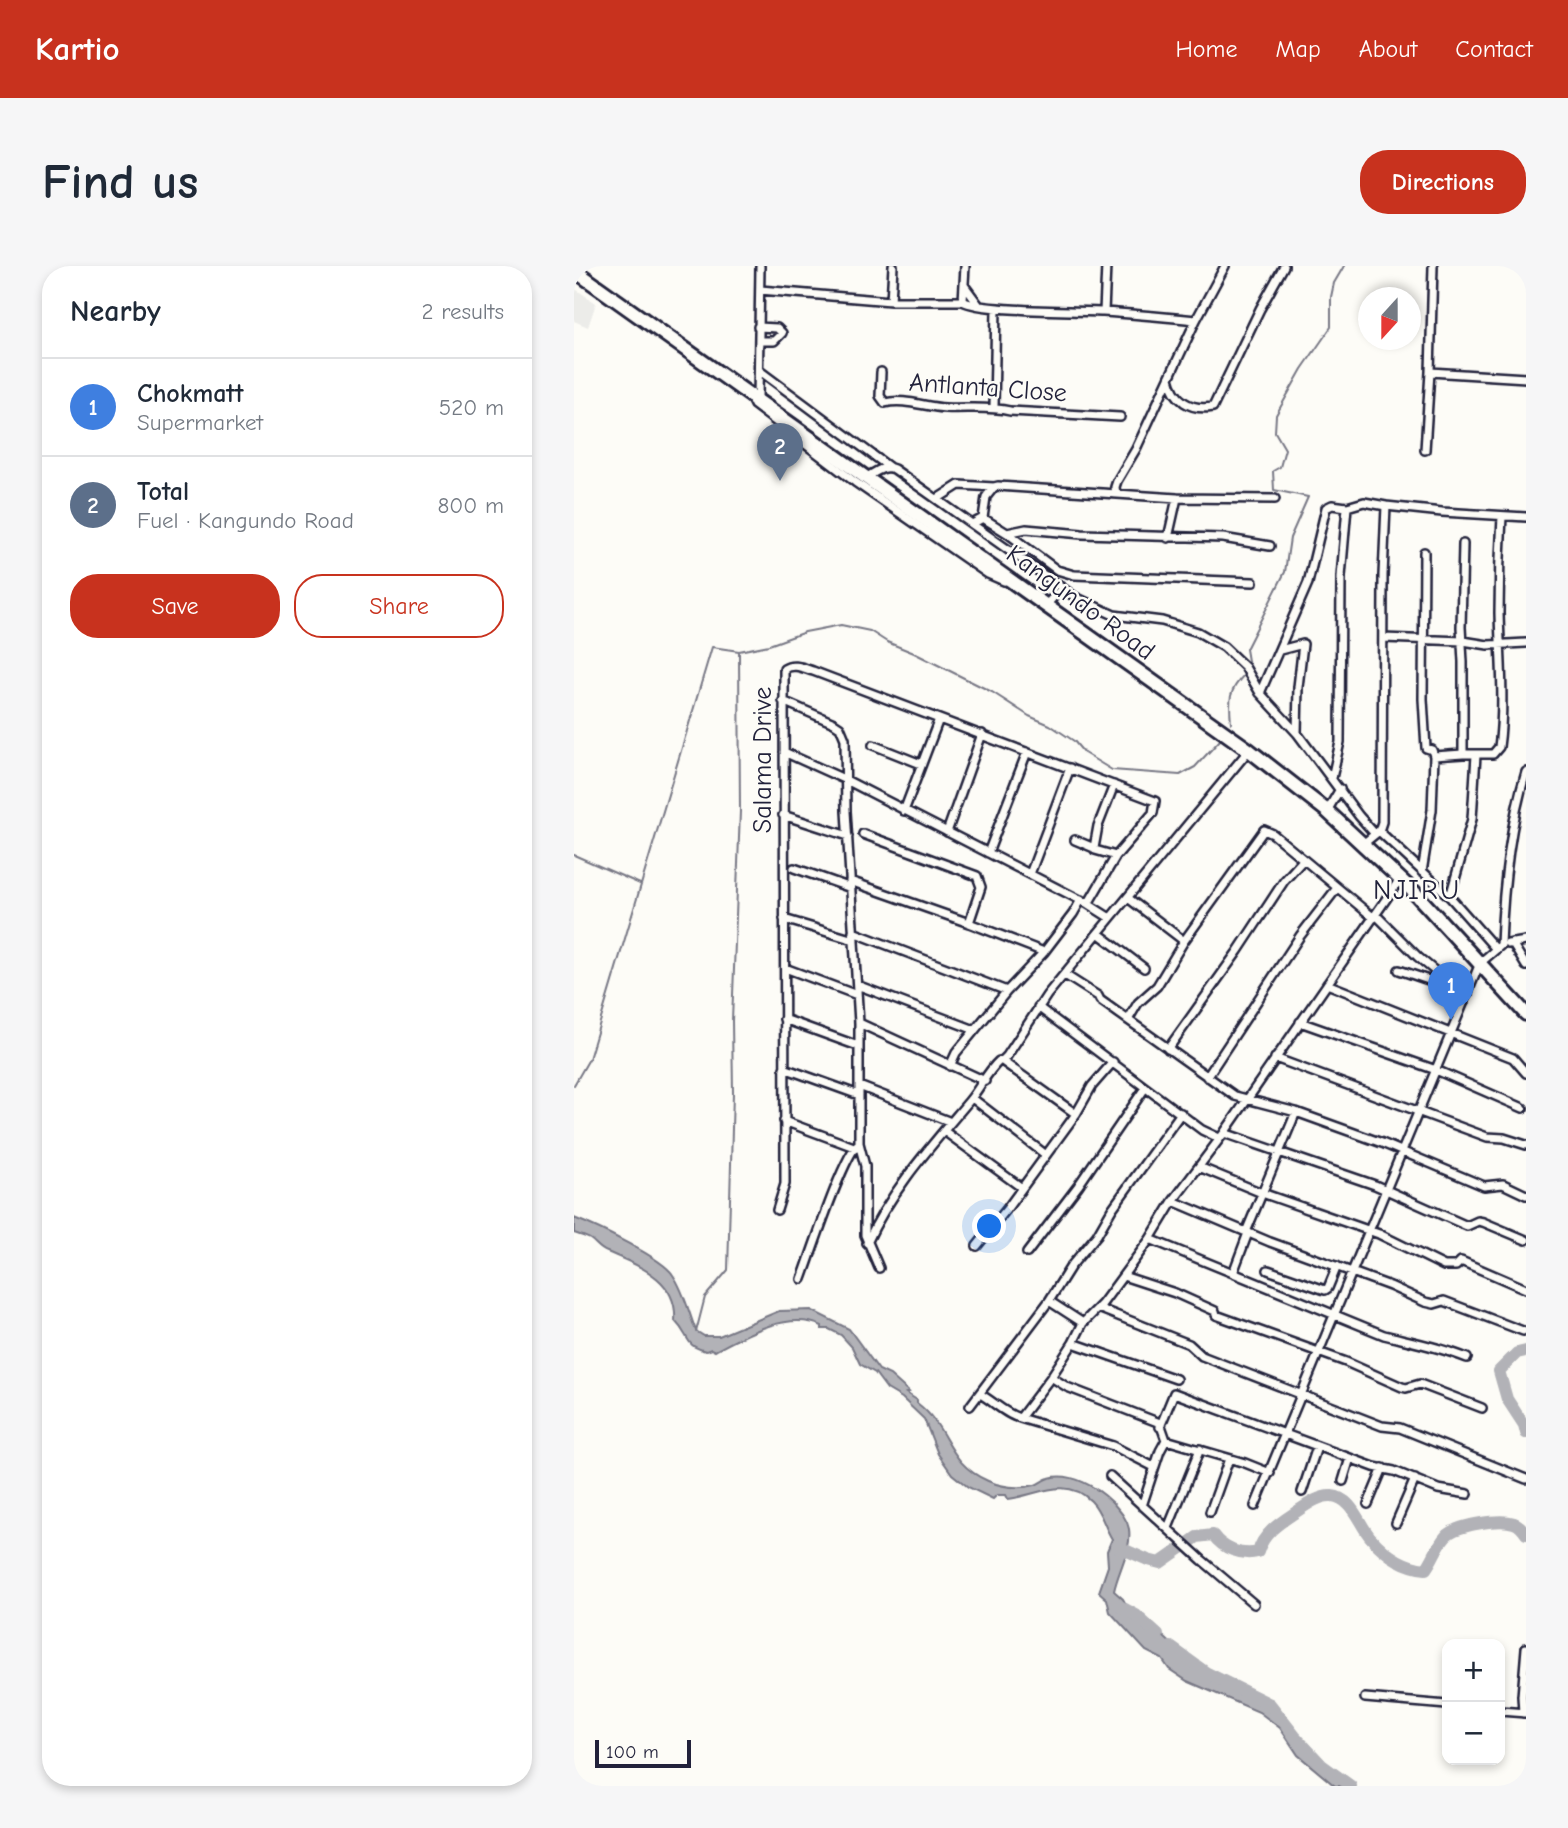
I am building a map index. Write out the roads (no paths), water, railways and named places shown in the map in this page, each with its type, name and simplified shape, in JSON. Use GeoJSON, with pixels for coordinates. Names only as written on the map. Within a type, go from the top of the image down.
{"type":"FeatureCollection","features":[{"type":"Feature","properties":{"kind":"highway","name":"Kangundo Road"},"geometry":{"type":"LineString","coordinates":[[574,270],[1249,750],[1326,811],[1400,879],[1445,923],[1526,1014]]}},
{"type":"Feature","properties":{"kind":"street"},"geometry":{"type":"LineString","coordinates":[[760,266],[760,371],[754,405],[855,482],[988,574],[1015,583]]}},
{"type":"Feature","properties":{"kind":"street"},"geometry":{"type":"LineString","coordinates":[[891,301],[893,266]]}},
{"type":"Feature","properties":{"kind":"street"},"geometry":{"type":"LineString","coordinates":[[963,301],[965,266]]}},
{"type":"Feature","properties":{"kind":"street"},"geometry":{"type":"LineString","coordinates":[[1104,312],[1107,266]]}},
{"type":"Feature","properties":{"kind":"street"},"geometry":{"type":"LineString","coordinates":[[1116,494],[1115,487],[1225,266]]}},
{"type":"Feature","properties":{"kind":"street"},"geometry":{"type":"LineString","coordinates":[[1169,378],[1177,398],[1197,408],[1213,407],[1284,266]]}},
{"type":"Feature","properties":{"kind":"street"},"geometry":{"type":"LineString","coordinates":[[1425,450],[1433,266]]}},
{"type":"Feature","properties":{"kind":"street"},"geometry":{"type":"LineString","coordinates":[[964,285],[978,304]]}},
{"type":"Feature","properties":{"kind":"street"},"geometry":{"type":"LineString","coordinates":[[760,290],[891,301],[963,301],[996,308],[1104,312],[1196,320]]}},
{"type":"Feature","properties":{"kind":"street"},"geometry":{"type":"LineString","coordinates":[[994,407],[996,308]]}},
{"type":"Feature","properties":{"kind":"street"},"geometry":{"type":"LineString","coordinates":[[758,327],[777,328],[782,333],[774,341],[759,341]]}},
{"type":"Feature","properties":{"kind":"street"},"geometry":{"type":"LineString","coordinates":[[760,371],[889,467],[1092,607],[1114,615],[1162,621],[1198,632],[1224,647],[1245,667],[1260,693],[1297,733],[1359,816],[1450,897],[1498,947]]}},
{"type":"Feature","properties":{"kind":"street","name":"Antlanta Close"},"geometry":{"type":"LineString","coordinates":[[881,372],[880,396],[885,403],[894,401],[944,408],[994,407],[1010,411],[1120,417]]}},
{"type":"Feature","properties":{"kind":"street"},"geometry":{"type":"LineString","coordinates":[[1430,372],[1526,378]]}},
{"type":"Feature","properties":{"kind":"street"},"geometry":{"type":"LineString","coordinates":[[867,477],[889,467]]}},
{"type":"Feature","properties":{"kind":"street"},"geometry":{"type":"LineString","coordinates":[[937,499],[959,485],[1177,498],[1275,499]]}},
{"type":"Feature","properties":{"kind":"street"},"geometry":{"type":"LineString","coordinates":[[983,519],[986,496],[994,487]]}},
{"type":"Feature","properties":{"kind":"street"},"geometry":{"type":"LineString","coordinates":[[1168,538],[1177,498]]}},
{"type":"Feature","properties":{"kind":"street"},"geometry":{"type":"LineString","coordinates":[[1260,693],[1308,583],[1326,508],[1332,505],[1347,507],[1364,502],[1526,517]]}},
{"type":"Feature","properties":{"kind":"street"},"geometry":{"type":"LineString","coordinates":[[1363,844],[1377,833],[1381,822],[1386,506]]}},
{"type":"Feature","properties":{"kind":"street"},"geometry":{"type":"LineString","coordinates":[[1332,778],[1340,741],[1340,590],[1347,507]]}},
{"type":"Feature","properties":{"kind":"street"},"geometry":{"type":"LineString","coordinates":[[1434,757],[1493,754],[1499,747],[1499,579],[1502,516]]}},
{"type":"Feature","properties":{"kind":"street"},"geometry":{"type":"LineString","coordinates":[[972,524],[983,519]]}},
{"type":"Feature","properties":{"kind":"street"},"geometry":{"type":"LineString","coordinates":[[983,519],[1057,570],[1074,575],[1253,582]]}},
{"type":"Feature","properties":{"kind":"street"},"geometry":{"type":"LineString","coordinates":[[1007,533],[1026,529],[1168,538],[1223,538],[1270,546]]}},
{"type":"Feature","properties":{"kind":"street"},"geometry":{"type":"LineString","coordinates":[[1463,754],[1461,627],[1464,544]]}},
{"type":"Feature","properties":{"kind":"street"},"geometry":{"type":"LineString","coordinates":[[1422,872],[1432,810],[1434,757],[1432,750],[1426,748],[1423,699],[1424,552]]}},
{"type":"Feature","properties":{"kind":"street"},"geometry":{"type":"LineString","coordinates":[[1046,605],[1062,588]]}},
{"type":"Feature","properties":{"kind":"street"},"geometry":{"type":"LineString","coordinates":[[1383,638],[1463,641],[1488,645],[1526,643]]}},
{"type":"Feature","properties":{"kind":"street"},"geometry":{"type":"LineString","coordinates":[[1280,650],[1303,643],[1297,733]]}},
{"type":"Feature","properties":{"kind":"street","name":"Salama Drive"},"geometry":{"type":"LineString","coordinates":[[777,1209],[784,1190],[785,668],[798,666],[1155,801],[1153,813],[1116,856]]}},
{"type":"Feature","properties":{"kind":"street"},"geometry":{"type":"LineString","coordinates":[[783,701],[840,727],[845,739],[850,885],[859,1023],[856,1145],[844,1168],[802,1279]]}},
{"type":"Feature","properties":{"kind":"street"},"geometry":{"type":"LineString","coordinates":[[904,811],[939,719]]}},
{"type":"Feature","properties":{"kind":"street"},"geometry":{"type":"LineString","coordinates":[[947,832],[982,734]]}},
{"type":"Feature","properties":{"kind":"street"},"geometry":{"type":"LineString","coordinates":[[873,745],[921,764]]}},
{"type":"Feature","properties":{"kind":"street"},"geometry":{"type":"LineString","coordinates":[[867,1243],[874,1224],[895,1192],[972,1098],[989,1071],[1002,1061],[1022,1036],[1038,1007],[1183,827],[1231,775],[1249,750]]}},
{"type":"Feature","properties":{"kind":"street"},"geometry":{"type":"LineString","coordinates":[[784,752],[846,780],[1084,902],[1110,918]]}},
{"type":"Feature","properties":{"kind":"street"},"geometry":{"type":"LineString","coordinates":[[988,853],[1027,752]]}},
{"type":"Feature","properties":{"kind":"street"},"geometry":{"type":"LineString","coordinates":[[1450,897],[1472,819],[1476,755]]}},
{"type":"Feature","properties":{"kind":"street"},"geometry":{"type":"LineString","coordinates":[[1030,874],[1070,768]]}},
{"type":"Feature","properties":{"kind":"street"},"geometry":{"type":"LineString","coordinates":[[1498,947],[1504,880],[1522,808],[1526,772]]}},
{"type":"Feature","properties":{"kind":"street"},"geometry":{"type":"LineString","coordinates":[[1094,848],[1098,826],[1114,785]]}},
{"type":"Feature","properties":{"kind":"street"},"geometry":{"type":"LineString","coordinates":[[1326,811],[1340,789]]}},
{"type":"Feature","properties":{"kind":"street"},"geometry":{"type":"LineString","coordinates":[[783,815],[848,836]]}},
{"type":"Feature","properties":{"kind":"street"},"geometry":{"type":"LineString","coordinates":[[1340,824],[1359,816]]}},
{"type":"Feature","properties":{"kind":"street"},"geometry":{"type":"LineString","coordinates":[[1128,1020],[1138,1003],[1157,986],[1184,941],[1264,830],[1273,834],[1375,916],[1418,957],[1460,991]]}},
{"type":"Feature","properties":{"kind":"street"},"geometry":{"type":"LineString","coordinates":[[863,834],[977,876],[981,887],[969,923]]}},
{"type":"Feature","properties":{"kind":"street"},"geometry":{"type":"LineString","coordinates":[[950,1066],[956,1053],[1084,902],[1116,856],[1075,840]]}},
{"type":"Feature","properties":{"kind":"street"},"geometry":{"type":"LineString","coordinates":[[1168,1049],[1284,881],[1303,860]]}},
{"type":"Feature","properties":{"kind":"street"},"geometry":{"type":"LineString","coordinates":[[794,868],[969,923],[1044,952]]}},
{"type":"Feature","properties":{"kind":"street"},"geometry":{"type":"LineString","coordinates":[[1020,1418],[1051,1377],[1083,1323],[1098,1308],[1150,1239],[1172,1201],[1199,1167],[1400,879]]}},
{"type":"Feature","properties":{"kind":"street"},"geometry":{"type":"LineString","coordinates":[[1207,1077],[1300,936],[1337,888]]}},
{"type":"Feature","properties":{"kind":"street"},"geometry":{"type":"LineString","coordinates":[[1128,898],[1184,941]]}},
{"type":"Feature","properties":{"kind":"street"},"geometry":{"type":"LineString","coordinates":[[784,919],[854,936],[1007,991]]}},
{"type":"Feature","properties":{"kind":"street"},"geometry":{"type":"LineString","coordinates":[[1098,933],[1144,968]]}},
{"type":"Feature","properties":{"kind":"street"},"geometry":{"type":"LineString","coordinates":[[1255,1506],[1480,963],[1498,947],[1526,942]]}},
{"type":"Feature","properties":{"kind":"street"},"geometry":{"type":"LineString","coordinates":[[1512,943],[1526,966]]}},
{"type":"Feature","properties":{"kind":"street"},"geometry":{"type":"LineString","coordinates":[[785,968],[857,995]]}},
{"type":"Feature","properties":{"kind":"street"},"geometry":{"type":"LineString","coordinates":[[1399,970],[1468,994]]}},
{"type":"Feature","properties":{"kind":"street"},"geometry":{"type":"LineString","coordinates":[[1065,975],[1236,1096],[1296,1112],[1403,1150],[1484,1186],[1503,1184],[1526,1195]]}},
{"type":"Feature","properties":{"kind":"street"},"geometry":{"type":"LineString","coordinates":[[1327,984],[1513,1058],[1526,1073]]}},
{"type":"Feature","properties":{"kind":"street"},"geometry":{"type":"LineString","coordinates":[[857,985],[975,1030]]}},
{"type":"Feature","properties":{"kind":"street"},"geometry":{"type":"LineString","coordinates":[[1038,1007],[1202,1130],[1386,1190],[1467,1226],[1478,1221],[1483,1222],[1526,1240]]}},
{"type":"Feature","properties":{"kind":"street"},"geometry":{"type":"LineString","coordinates":[[784,1018],[858,1045]]}},
{"type":"Feature","properties":{"kind":"street"},"geometry":{"type":"LineString","coordinates":[[1300,1022],[1436,1070],[1523,1108]]}},
{"type":"Feature","properties":{"kind":"street"},"geometry":{"type":"LineString","coordinates":[[859,1023],[985,1081]]}},
{"type":"Feature","properties":{"kind":"street"},"geometry":{"type":"LineString","coordinates":[[1275,1058],[1487,1137],[1504,1138],[1526,1145]]}},
{"type":"Feature","properties":{"kind":"street"},"geometry":{"type":"LineString","coordinates":[[1002,1061],[1076,1114]]}},
{"type":"Feature","properties":{"kind":"street"},"geometry":{"type":"LineString","coordinates":[[977,1246],[1076,1114],[1093,1086],[1114,1062]]}},
{"type":"Feature","properties":{"kind":"street"},"geometry":{"type":"LineString","coordinates":[[784,1068],[859,1095]]}},
{"type":"Feature","properties":{"kind":"street"},"geometry":{"type":"LineString","coordinates":[[859,1086],[951,1122]]}},
{"type":"Feature","properties":{"kind":"street"},"geometry":{"type":"LineString","coordinates":[[1027,1253],[1145,1088]]}},
{"type":"Feature","properties":{"kind":"street"},"geometry":{"type":"LineString","coordinates":[[972,1098],[1046,1154]]}},
{"type":"Feature","properties":{"kind":"street"},"geometry":{"type":"LineString","coordinates":[[1233,1273],[1262,1193],[1296,1112]]}},
{"type":"Feature","properties":{"kind":"street"},"geometry":{"type":"LineString","coordinates":[[970,1406],[1097,1235],[1122,1194],[1181,1113]]}},
{"type":"Feature","properties":{"kind":"street"},"geometry":{"type":"LineString","coordinates":[[784,1121],[856,1145],[864,1159],[864,1236],[879,1268]]}},
{"type":"Feature","properties":{"kind":"street"},"geometry":{"type":"LineString","coordinates":[[944,1131],[1022,1188]]}},
{"type":"Feature","properties":{"kind":"street"},"geometry":{"type":"LineString","coordinates":[[1199,1167],[1262,1193],[1369,1231],[1444,1266],[1455,1266],[1461,1261],[1526,1289]]}},
{"type":"Feature","properties":{"kind":"street"},"geometry":{"type":"LineString","coordinates":[[1172,1201],[1425,1302],[1434,1304],[1444,1301],[1522,1331]]}},
{"type":"Feature","properties":{"kind":"street"},"geometry":{"type":"LineString","coordinates":[[1150,1239],[1384,1335],[1415,1344],[1432,1345],[1467,1358]]}},
{"type":"Feature","properties":{"kind":"street"},"geometry":{"type":"LineString","coordinates":[[1268,1270],[1325,1290],[1337,1266]]}},
{"type":"Feature","properties":{"kind":"street"},"geometry":{"type":"LineString","coordinates":[[1123,1276],[1175,1293],[1215,1311],[1216,1315],[1406,1388],[1420,1384],[1482,1408]]}},
{"type":"Feature","properties":{"kind":"street"},"geometry":{"type":"LineString","coordinates":[[1049,1301],[1083,1323]]}},
{"type":"Feature","properties":{"kind":"street"},"geometry":{"type":"LineString","coordinates":[[1098,1308],[1189,1344],[1202,1356],[1526,1479]]}},
{"type":"Feature","properties":{"kind":"street"},"geometry":{"type":"LineString","coordinates":[[1073,1343],[1176,1379]]}},
{"type":"Feature","properties":{"kind":"street"},"geometry":{"type":"LineString","coordinates":[[1051,1377],[1067,1387],[1160,1423],[1166,1440],[1142,1506]]}},
{"type":"Feature","properties":{"kind":"street"},"geometry":{"type":"LineString","coordinates":[[1160,1427],[1174,1393],[1437,1489],[1468,1494]]}},
{"type":"Feature","properties":{"kind":"street"},"geometry":{"type":"LineString","coordinates":[[980,1394],[1013,1416],[1113,1446],[1154,1467]]}},
{"type":"Feature","properties":{"kind":"street"},"geometry":{"type":"LineString","coordinates":[[1166,1440],[1270,1473]]}},
{"type":"Feature","properties":{"kind":"street"},"geometry":{"type":"LineString","coordinates":[[1302,1492],[1317,1447]]}},
{"type":"Feature","properties":{"kind":"street"},"geometry":{"type":"LineString","coordinates":[[1168,1528],[1199,1449]]}},
{"type":"Feature","properties":{"kind":"street"},"geometry":{"type":"LineString","coordinates":[[1343,1481],[1350,1458]]}},
{"type":"Feature","properties":{"kind":"street"},"geometry":{"type":"LineString","coordinates":[[1210,1512],[1229,1459]]}},
{"type":"Feature","properties":{"kind":"street"},"geometry":{"type":"LineString","coordinates":[[1368,1504],[1383,1468]]}},
{"type":"Feature","properties":{"kind":"street"},"geometry":{"type":"LineString","coordinates":[[1110,1476],[1254,1604]]}},
{"type":"Feature","properties":{"kind":"street"},"geometry":{"type":"LineString","coordinates":[[1396,1523],[1415,1479]]}},
{"type":"Feature","properties":{"kind":"street"},"geometry":{"type":"LineString","coordinates":[[1505,1711],[1525,1713],[1526,1648]]}},
{"type":"Feature","properties":{"kind":"street"},"geometry":{"type":"LineString","coordinates":[[1365,1698],[1442,1705]]}},
{"type":"Feature","properties":{"kind":"waterway"},"geometry":{"type":"LineString","coordinates":[[1249,667],[1246,649],[1285,572],[1290,538],[1308,497],[1274,490],[1273,471],[1280,467],[1285,449],[1275,432],[1276,415],[1302,369],[1331,327],[1331,297],[1334,283],[1344,266]]}},
{"type":"Feature","properties":{"kind":"waterway"},"geometry":{"type":"LineString","coordinates":[[574,1085],[589,1059],[712,647],[739,651],[769,645],[805,632],[841,625],[870,631],[887,642],[992,692],[1029,716],[1050,725],[1074,741],[1084,753],[1112,770],[1180,775],[1195,767],[1221,739]]}},
{"type":"Feature","properties":{"kind":"waterway"},"geometry":{"type":"LineString","coordinates":[[696,1332],[705,1297],[728,1270],[733,1093],[732,1021],[740,811],[739,652]]}},
{"type":"Feature","properties":{"kind":"waterway"},"geometry":{"type":"LineString","coordinates":[[1231,723],[1231,696],[1245,674]]}},
{"type":"Feature","properties":{"kind":"waterway"},"geometry":{"type":"LineString","coordinates":[[574,855],[640,884]]}},
{"type":"Feature","properties":{"kind":"waterway"},"geometry":{"type":"LineString","coordinates":[[1526,1351],[1517,1353],[1499,1371],[1507,1399],[1524,1425],[1526,1433]]}},
{"type":"Feature","properties":{"kind":"waterway"},"geometry":{"type":"LineString","coordinates":[[1116,1546],[1160,1563],[1197,1537],[1213,1535],[1233,1550],[1258,1552],[1272,1530],[1306,1505],[1327,1496],[1345,1502],[1383,1550],[1402,1563],[1418,1568],[1426,1569],[1446,1536],[1459,1529],[1499,1521],[1514,1523],[1526,1534]]}},
{"type":"Feature","properties":{"kind":"waterway"},"geometry":{"type":"LineString","coordinates":[[1116,1604],[1136,1615],[1158,1635]]}},
{"type":"Feature","properties":{"kind":"waterway"},"geometry":{"type":"LineString","coordinates":[[1171,1647],[1207,1673],[1270,1704],[1322,1765],[1351,1786]]}},
{"type":"Feature","properties":{"kind":"place","name":"Total"},"geometry":{"type":"Point","coordinates":[780,481]}},
{"type":"Feature","properties":{"kind":"place","name":"Chokmatt"},"geometry":{"type":"Point","coordinates":[1451,1020]}},
{"type":"Feature","properties":{"kind":"district","name":"NJIRU"},"geometry":{"type":"Point","coordinates":[1417,889]}}]}
